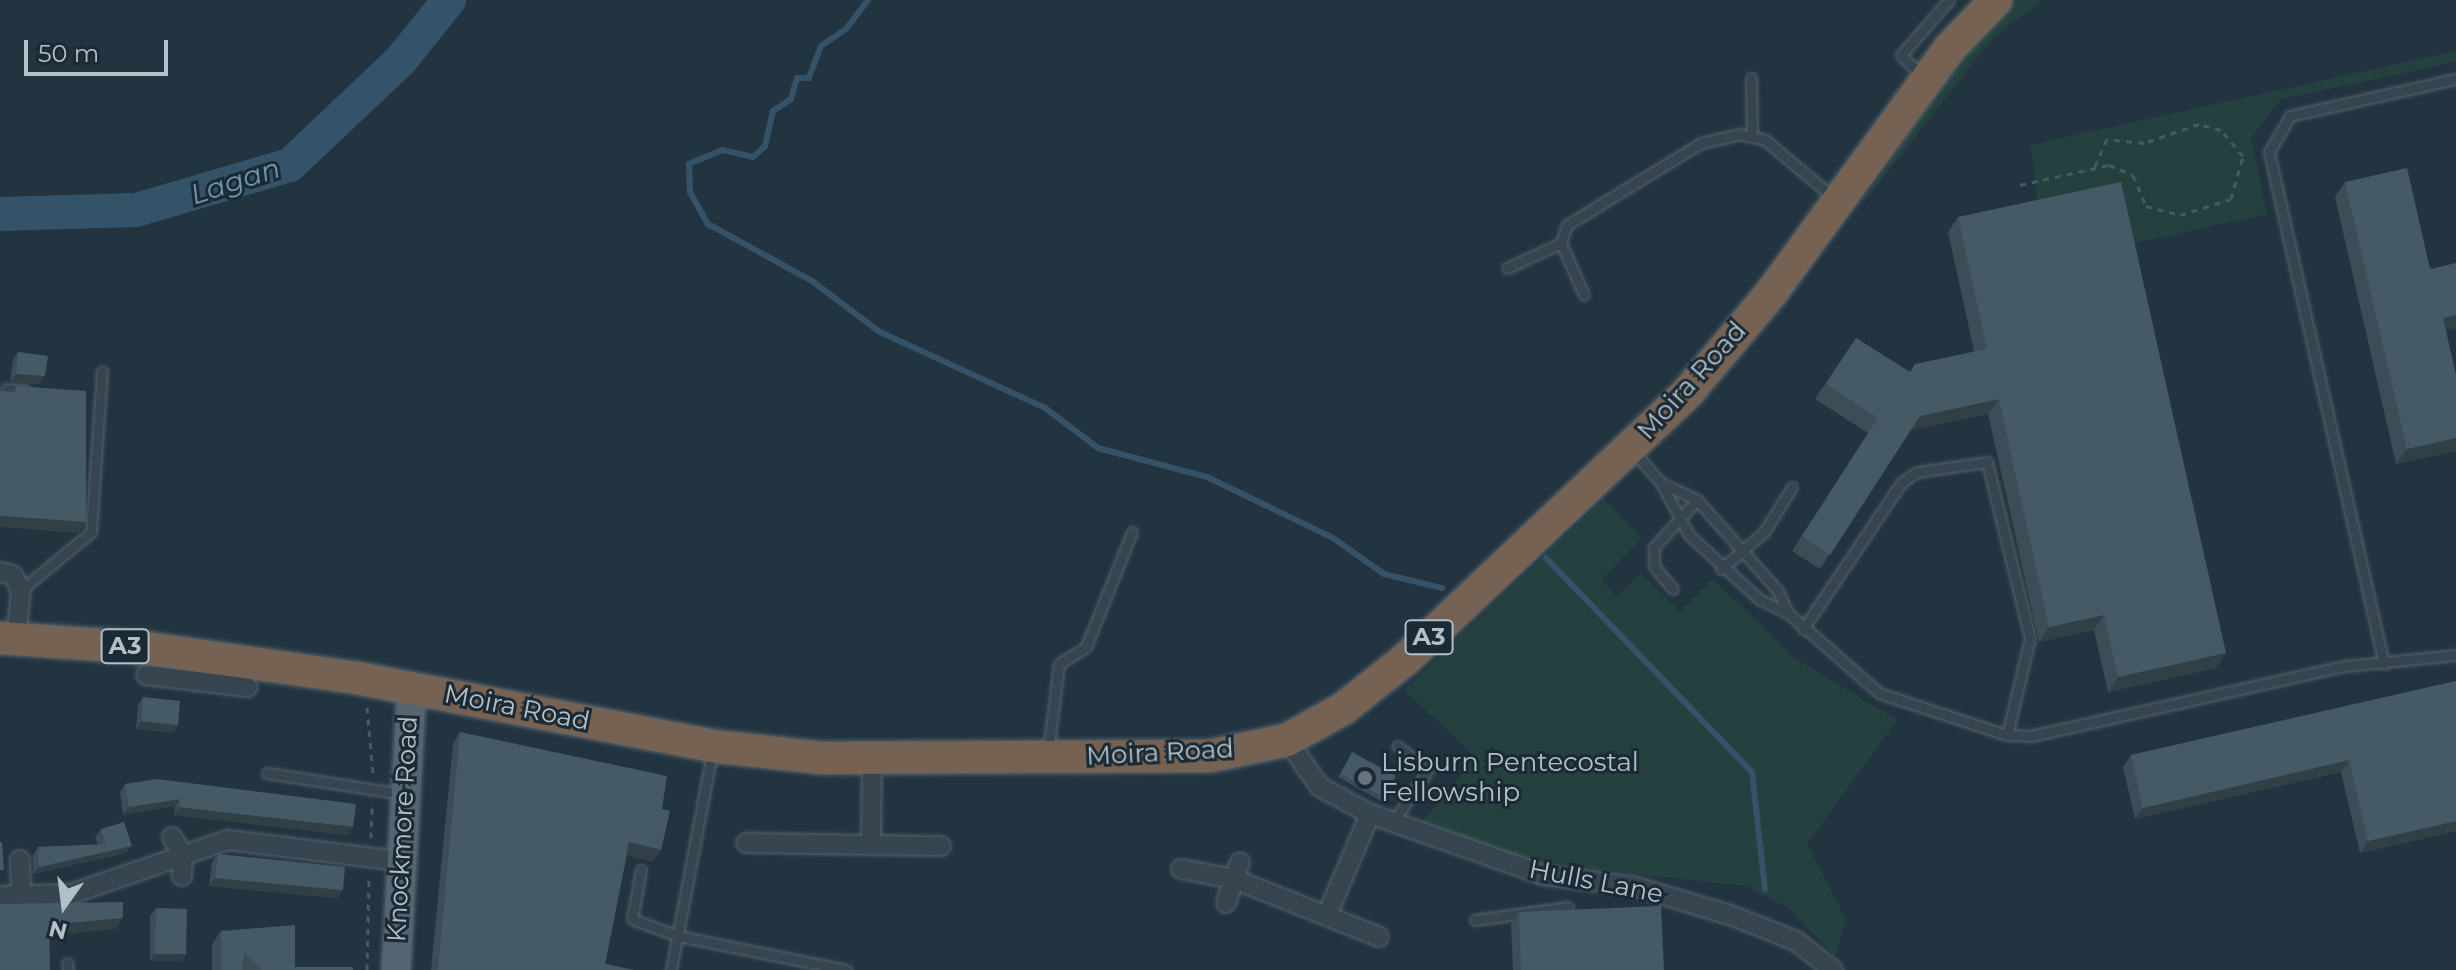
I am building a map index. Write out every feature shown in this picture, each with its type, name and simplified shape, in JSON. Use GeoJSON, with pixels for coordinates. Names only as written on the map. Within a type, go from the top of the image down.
{"type":"FeatureCollection","features":[{"type":"Feature","properties":{"kind":"highway","name":"Moira Road"},"geometry":{"type":"LineString","coordinates":[[8,639],[198,668],[364,679],[712,746],[872,759],[1210,756],[1287,740],[1344,708],[1406,659],[1689,391],[1839,201],[1926,80],[1996,0]]}},
{"type":"Feature","properties":{"kind":"main road","name":"Knockmore Road"},"geometry":{"type":"LineString","coordinates":[[396,970],[384,860],[402,794],[412,688]]}},
{"type":"Feature","properties":{"kind":"street"},"geometry":{"type":"LineString","coordinates":[[0,572],[13,575],[21,590],[8,639]]}},
{"type":"Feature","properties":{"kind":"street","name":"Moira Road"},"geometry":{"type":"LineString","coordinates":[[146,675],[198,668],[247,687]]}},
{"type":"Feature","properties":{"kind":"street","name":"Hulls Lane"},"geometry":{"type":"LineString","coordinates":[[1287,740],[1320,787],[1370,814],[1543,875],[1633,886],[1733,916],[1796,941],[1833,970]]}},
{"type":"Feature","properties":{"kind":"street"},"geometry":{"type":"LineString","coordinates":[[871,844],[872,759]]}},
{"type":"Feature","properties":{"kind":"street"},"geometry":{"type":"LineString","coordinates":[[1327,915],[1370,814]]}},
{"type":"Feature","properties":{"kind":"street"},"geometry":{"type":"LineString","coordinates":[[172,837],[183,855],[182,876]]}},
{"type":"Feature","properties":{"kind":"street"},"geometry":{"type":"LineString","coordinates":[[0,896],[71,894],[228,840],[384,860]]}},
{"type":"Feature","properties":{"kind":"street"},"geometry":{"type":"LineString","coordinates":[[746,843],[941,846]]}},
{"type":"Feature","properties":{"kind":"street"},"geometry":{"type":"LineString","coordinates":[[20,860],[21,896]]}},
{"type":"Feature","properties":{"kind":"street"},"geometry":{"type":"LineString","coordinates":[[1181,869],[1237,870],[1379,937]]}},
{"type":"Feature","properties":{"kind":"street"},"geometry":{"type":"LineString","coordinates":[[1226,903],[1237,870]]}},
{"type":"Feature","properties":{"kind":"lane"},"geometry":{"type":"LineString","coordinates":[[1926,80],[1901,55],[1949,0]]}},
{"type":"Feature","properties":{"kind":"lane"},"geometry":{"type":"LineString","coordinates":[[1751,78],[1752,137]]}},
{"type":"Feature","properties":{"kind":"lane"},"geometry":{"type":"LineString","coordinates":[[2384,664],[2269,152],[2290,116],[2456,79]]}},
{"type":"Feature","properties":{"kind":"lane"},"geometry":{"type":"LineString","coordinates":[[1507,268],[1561,243],[1578,212],[1701,143],[1752,137],[1839,201]]}},
{"type":"Feature","properties":{"kind":"lane"},"geometry":{"type":"LineString","coordinates":[[1561,243],[1584,295]]}},
{"type":"Feature","properties":{"kind":"lane"},"geometry":{"type":"LineString","coordinates":[[21,590],[91,532],[102,371]]}},
{"type":"Feature","properties":{"kind":"lane"},"geometry":{"type":"LineString","coordinates":[[6,389],[37,391]]}},
{"type":"Feature","properties":{"kind":"lane"},"geometry":{"type":"LineString","coordinates":[[85,395],[101,396]]}},
{"type":"Feature","properties":{"kind":"lane"},"geometry":{"type":"LineString","coordinates":[[1631,448],[1661,483],[1676,522],[1721,569],[1788,613]]}},
{"type":"Feature","properties":{"kind":"lane"},"geometry":{"type":"LineString","coordinates":[[1803,629],[1901,483],[1917,472],[1987,462],[2030,638],[2007,735]]}},
{"type":"Feature","properties":{"kind":"lane"},"geometry":{"type":"LineString","coordinates":[[1661,483],[1697,500],[1743,549],[1803,629],[1879,693],[2007,735],[2031,736],[2344,666],[2456,655]]}},
{"type":"Feature","properties":{"kind":"lane"},"geometry":{"type":"LineString","coordinates":[[1721,569],[1743,549],[1792,487]]}},
{"type":"Feature","properties":{"kind":"lane"},"geometry":{"type":"LineString","coordinates":[[1673,589],[1654,566],[1654,547],[1697,500]]}},
{"type":"Feature","properties":{"kind":"lane"},"geometry":{"type":"LineString","coordinates":[[1047,758],[1059,664],[1086,647],[1132,532]]}},
{"type":"Feature","properties":{"kind":"lane"},"geometry":{"type":"LineString","coordinates":[[671,970],[712,746]]}},
{"type":"Feature","properties":{"kind":"lane"},"geometry":{"type":"LineString","coordinates":[[1393,822],[1428,770],[1397,746]]}},
{"type":"Feature","properties":{"kind":"lane"},"geometry":{"type":"LineString","coordinates":[[267,773],[402,794]]}},
{"type":"Feature","properties":{"kind":"lane"},"geometry":{"type":"LineString","coordinates":[[641,870],[632,919],[678,936],[847,970]]}},
{"type":"Feature","properties":{"kind":"lane"},"geometry":{"type":"LineString","coordinates":[[1475,920],[1568,907]]}},
{"type":"Feature","properties":{"kind":"path"},"geometry":{"type":"LineString","coordinates":[[2020,185],[2109,165],[2133,175],[2146,206],[2180,215],[2231,199],[2243,156],[2221,130],[2199,124],[2144,143],[2107,139],[2094,168]]}},
{"type":"Feature","properties":{"kind":"path"},"geometry":{"type":"LineString","coordinates":[[364,679],[373,788],[384,860],[367,970]]}},
{"type":"Feature","properties":{"kind":"green space"},"geometry":{"type":"Polygon","coordinates":[[[2016,0],[2043,0],[1994,37],[1851,219],[1969,44],[2016,0]]]}},
{"type":"Feature","properties":{"kind":"green space"},"geometry":{"type":"Polygon","coordinates":[[[2456,51],[2456,62],[2281,99],[2251,138],[2267,214],[2131,244],[2039,208],[2030,145],[2456,51]]]}},
{"type":"Feature","properties":{"kind":"green space"},"geometry":{"type":"Polygon","coordinates":[[[1604,499],[1642,538],[1601,580],[1616,596],[1641,573],[1680,612],[1713,579],[1793,657],[1897,720],[1807,844],[1846,920],[1835,956],[1787,907],[1746,886],[1538,863],[1421,823],[1476,757],[1404,690],[1604,499]]]}},
{"type":"Feature","properties":{"kind":"building"},"geometry":{"type":"Polygon","coordinates":[[[2407,168],[2430,269],[2456,263],[2456,315],[2443,318],[2456,375],[2456,438],[2407,449],[2345,182],[2407,168]]]}},
{"type":"Feature","properties":{"kind":"building"},"geometry":{"type":"Polygon","coordinates":[[[2121,182],[2226,653],[2118,677],[2104,615],[2049,627],[1999,399],[1920,416],[1830,555],[1802,536],[1878,418],[1826,384],[1856,338],[1910,372],[1915,364],[1987,349],[1958,217],[2121,182]]]}},
{"type":"Feature","properties":{"kind":"building"},"geometry":{"type":"Polygon","coordinates":[[[18,352],[48,356],[45,376],[16,374],[18,352]]]}},
{"type":"Feature","properties":{"kind":"building"},"geometry":{"type":"Polygon","coordinates":[[[16,386],[86,391],[86,522],[0,516],[0,391],[15,392],[16,386]]]}},
{"type":"Feature","properties":{"kind":"building"},"geometry":{"type":"Polygon","coordinates":[[[2456,681],[2456,821],[2368,841],[2349,760],[2143,808],[2131,755],[2456,681]]]}},
{"type":"Feature","properties":{"kind":"building"},"geometry":{"type":"Polygon","coordinates":[[[143,697],[180,701],[178,725],[141,721],[143,697]]]}},
{"type":"Feature","properties":{"kind":"building"},"geometry":{"type":"Polygon","coordinates":[[[460,732],[667,776],[662,809],[670,811],[661,850],[629,842],[605,964],[634,970],[438,970],[460,732]]]}},
{"type":"Feature","properties":{"kind":"building","name":"Lisburn Pentecostal Fellowship"},"geometry":{"type":"Polygon","coordinates":[[[1352,752],[1396,776],[1384,797],[1341,774],[1352,752]]]}},
{"type":"Feature","properties":{"kind":"building"},"geometry":{"type":"Polygon","coordinates":[[[157,779],[356,804],[353,827],[179,807],[180,799],[129,807],[125,784],[157,779]]]}},
{"type":"Feature","properties":{"kind":"building"},"geometry":{"type":"Polygon","coordinates":[[[124,822],[132,846],[39,867],[38,847],[106,844],[101,829],[124,822]]]}},
{"type":"Feature","properties":{"kind":"building"},"geometry":{"type":"Polygon","coordinates":[[[2,842],[4,870],[0,870],[2,842]]]}},
{"type":"Feature","properties":{"kind":"building"},"geometry":{"type":"Polygon","coordinates":[[[218,854],[345,867],[343,890],[215,878],[218,854]]]}},
{"type":"Feature","properties":{"kind":"building"},"geometry":{"type":"Polygon","coordinates":[[[123,902],[123,918],[49,925],[50,970],[0,970],[0,904],[123,902]]]}},
{"type":"Feature","properties":{"kind":"building"},"geometry":{"type":"Polygon","coordinates":[[[1661,906],[1664,970],[1521,970],[1519,912],[1661,906]]]}},
{"type":"Feature","properties":{"kind":"building"},"geometry":{"type":"Polygon","coordinates":[[[156,908],[187,909],[186,954],[155,954],[156,908]]]}},
{"type":"Feature","properties":{"kind":"building"},"geometry":{"type":"Polygon","coordinates":[[[295,925],[295,967],[353,967],[353,970],[261,970],[244,952],[242,970],[221,970],[221,931],[295,925]]]}},
{"type":"Feature","properties":{"kind":"waterway","name":"Lagan"},"geometry":{"type":"LineString","coordinates":[[0,214],[136,210],[290,165],[401,60],[449,0]]}},
{"type":"Feature","properties":{"kind":"waterway"},"geometry":{"type":"LineString","coordinates":[[868,0],[846,29],[821,46],[809,78],[797,78],[791,99],[773,111],[765,146],[753,157],[722,150],[689,164],[690,192],[708,224],[812,281],[880,332],[1045,408],[1098,448],[1207,477],[1333,538],[1384,574],[1442,588]]}},
{"type":"Feature","properties":{"kind":"waterway"},"geometry":{"type":"LineString","coordinates":[[1546,558],[1752,772],[1765,889]]}},
{"type":"Feature","properties":{"kind":"place","name":"Lisburn Pentecostal Fellowship"},"geometry":{"type":"Point","coordinates":[1365,778]}}]}
